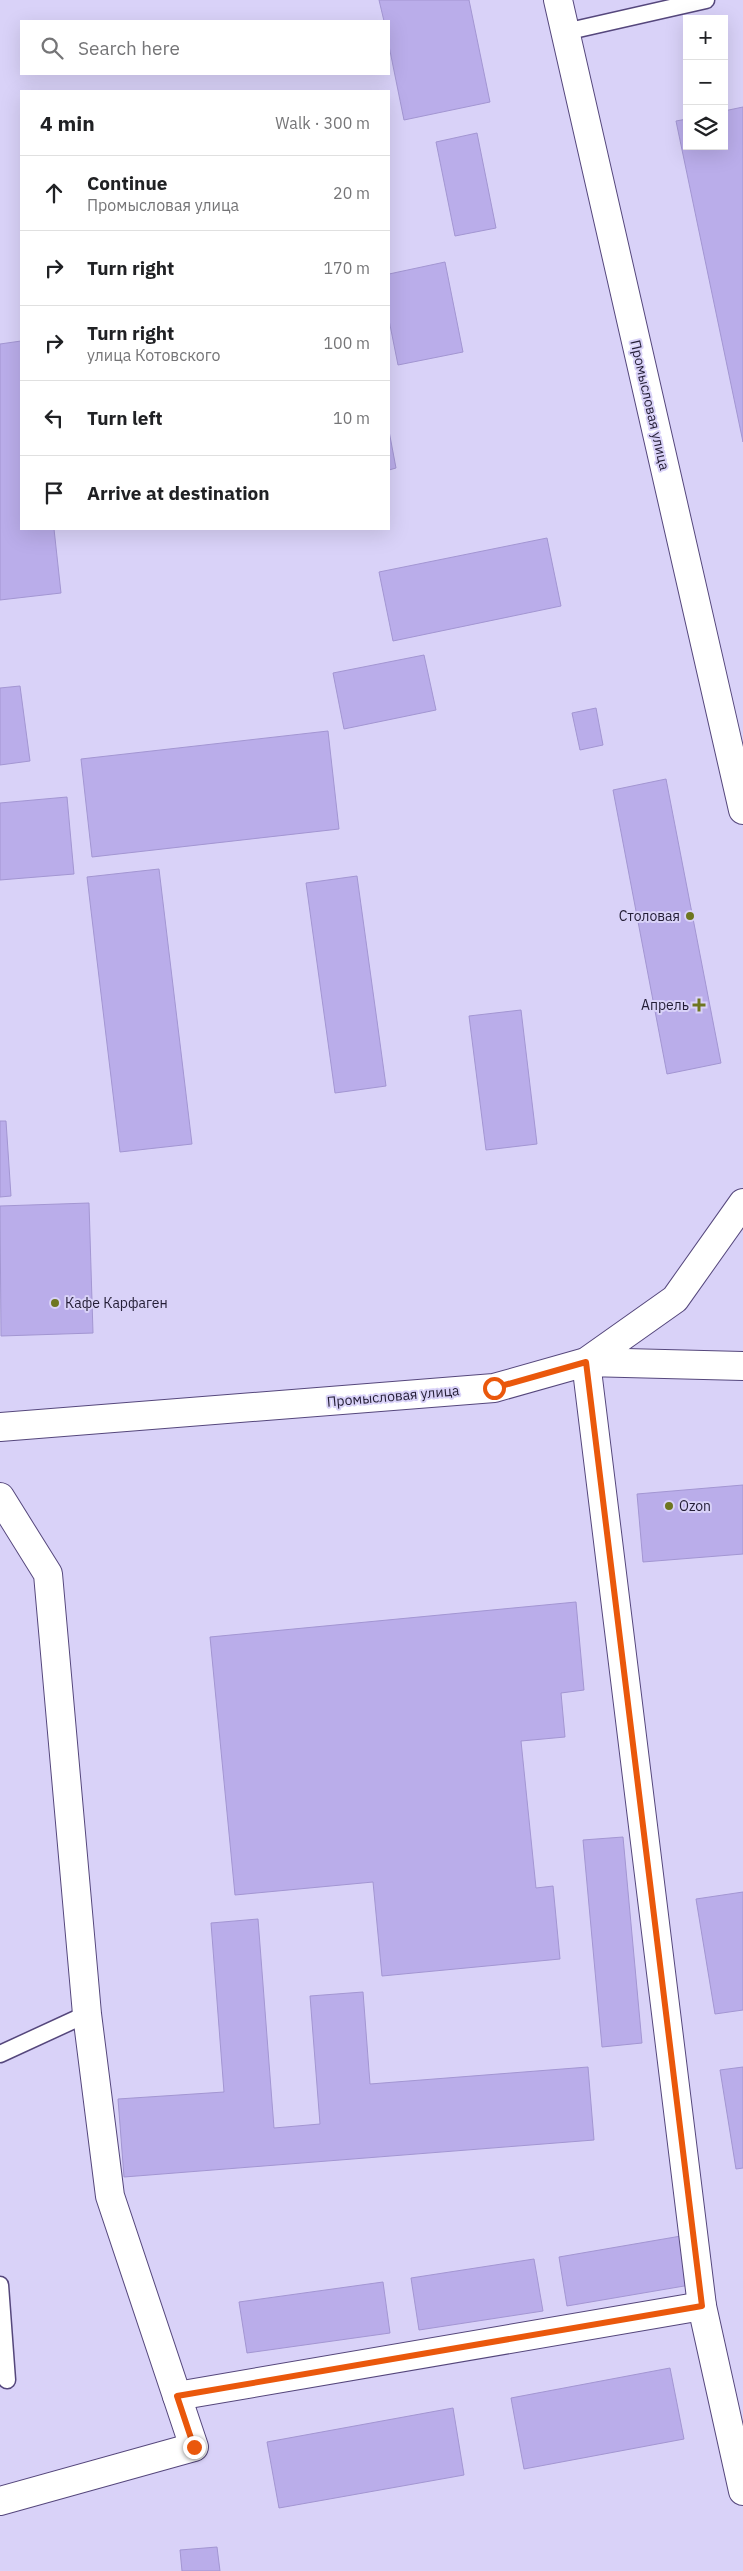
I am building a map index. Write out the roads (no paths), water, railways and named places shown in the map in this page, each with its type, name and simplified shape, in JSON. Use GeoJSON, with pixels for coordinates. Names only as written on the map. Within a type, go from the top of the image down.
{"type":"FeatureCollection","features":[{"type":"Feature","properties":{"kind":"street","name":"Промысловая улица"},"geometry":{"type":"LineString","coordinates":[[558,0],[743,810]]}},
{"type":"Feature","properties":{"kind":"street","name":"Промысловая улица"},"geometry":{"type":"LineString","coordinates":[[0,1427],[494,1388],[586,1362],[675,1299],[743,1203]]}},
{"type":"Feature","properties":{"kind":"street"},"geometry":{"type":"LineString","coordinates":[[743,1366],[586,1362],[702,2306],[743,2491]]}},
{"type":"Feature","properties":{"kind":"street"},"geometry":{"type":"LineString","coordinates":[[0,1497],[48,1574],[87,2014],[110,2196],[194,2447],[0,2501]]}},
{"type":"Feature","properties":{"kind":"street"},"geometry":{"type":"LineString","coordinates":[[177,2396],[702,2306]]}},
{"type":"Feature","properties":{"kind":"lane"},"geometry":{"type":"LineString","coordinates":[[565,32],[706,0]]}},
{"type":"Feature","properties":{"kind":"lane"},"geometry":{"type":"LineString","coordinates":[[0,2054],[87,2014]]}},
{"type":"Feature","properties":{"kind":"lane"},"geometry":{"type":"LineString","coordinates":[[0,2285],[6,2380]]}},
{"type":"Feature","properties":{"kind":"place","name":"Столовая"},"geometry":{"type":"Point","coordinates":[690,916]}},
{"type":"Feature","properties":{"kind":"place","name":"Апрель"},"geometry":{"type":"Point","coordinates":[699,1005]}},
{"type":"Feature","properties":{"kind":"place","name":"Кафе Карфаген"},"geometry":{"type":"Point","coordinates":[55,1303]}},
{"type":"Feature","properties":{"kind":"place","name":"Ozon"},"geometry":{"type":"Point","coordinates":[669,1506]}}]}
